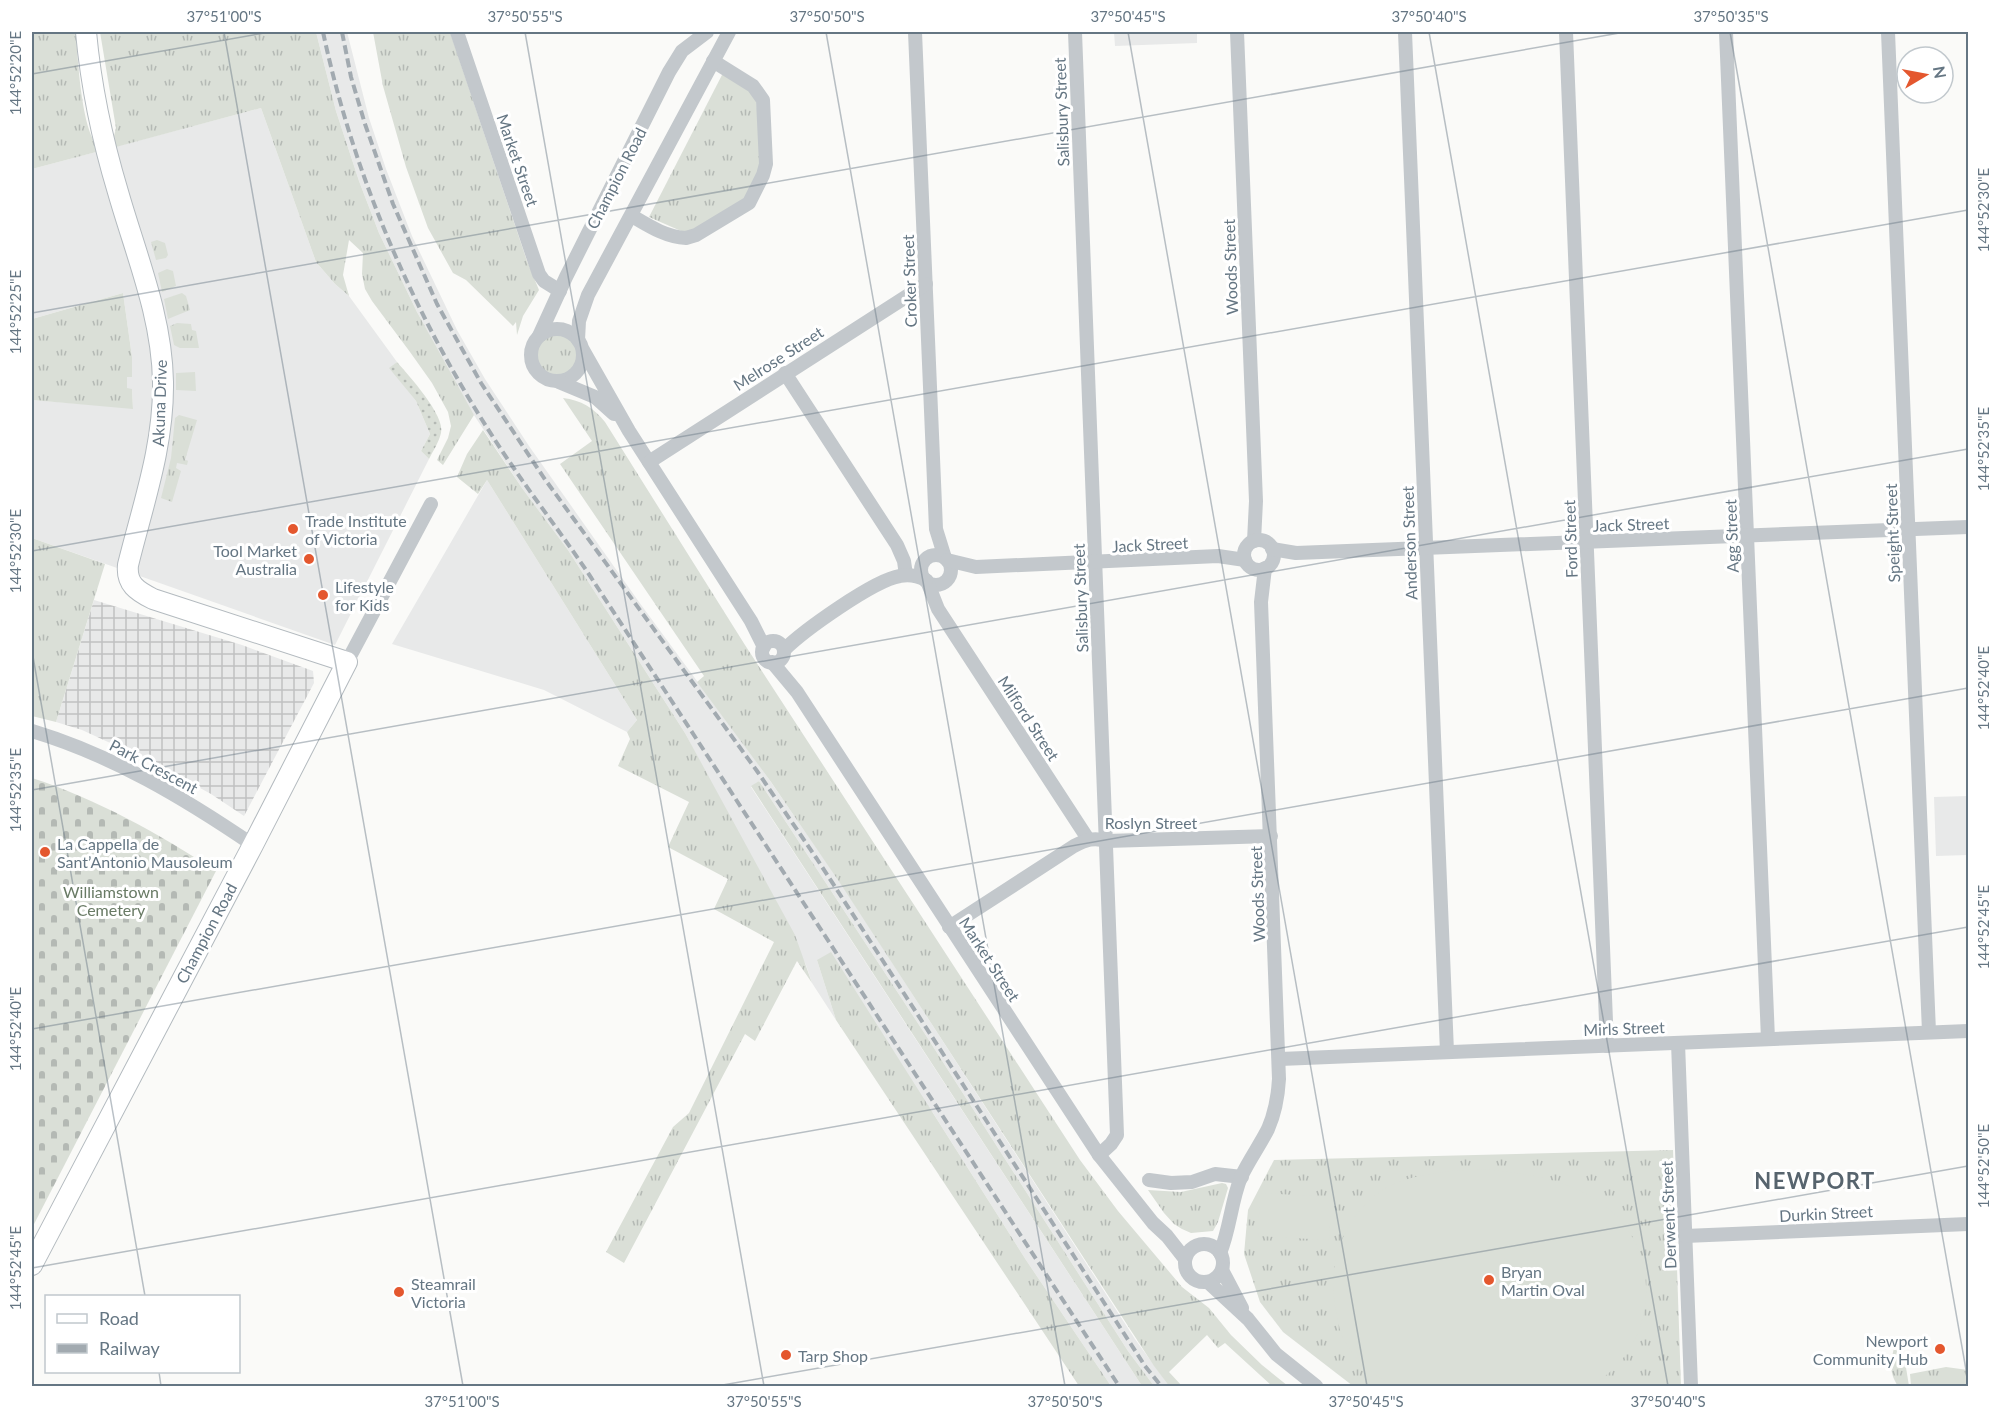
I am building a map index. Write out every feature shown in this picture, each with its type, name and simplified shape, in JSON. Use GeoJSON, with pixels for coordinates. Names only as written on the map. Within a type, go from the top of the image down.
{"type":"FeatureCollection","features":[{"type":"Feature","properties":{"kind":"street","name":"Akuna Drive"},"geometry":{"type":"LineString","coordinates":[[86,32],[91,79],[99,119],[117,190],[157,322],[161,354],[163,382],[159,442],[128,565],[129,581],[153,599],[347,662]]}},
{"type":"Feature","properties":{"kind":"street","name":"Market Street"},"geometry":{"type":"LineString","coordinates":[[457,32],[538,271],[544,281],[560,291]]}},
{"type":"Feature","properties":{"kind":"street","name":"Champion Road"},"geometry":{"type":"LineString","coordinates":[[581,345],[579,321],[586,299],[729,32]]}},
{"type":"Feature","properties":{"kind":"street","name":"Croker Street"},"geometry":{"type":"LineString","coordinates":[[915,32],[936,529],[946,559]]}},
{"type":"Feature","properties":{"kind":"street","name":"Salisbury Street"},"geometry":{"type":"LineString","coordinates":[[1075,32],[1117,1135],[1099,1155]]}},
{"type":"Feature","properties":{"kind":"street","name":"Woods Street"},"geometry":{"type":"LineString","coordinates":[[1220,1253],[1242,1177],[1274,1114],[1278,1096],[1280,1059],[1237,32]]}},
{"type":"Feature","properties":{"kind":"street","name":"Anderson Street"},"geometry":{"type":"LineString","coordinates":[[1405,32],[1447,1052]]}},
{"type":"Feature","properties":{"kind":"street","name":"Ford Street"},"geometry":{"type":"LineString","coordinates":[[1566,32],[1607,1046]]}},
{"type":"Feature","properties":{"kind":"street","name":"Agg Street"},"geometry":{"type":"LineString","coordinates":[[1726,32],[1768,1039]]}},
{"type":"Feature","properties":{"kind":"street","name":"Speight Street"},"geometry":{"type":"LineString","coordinates":[[1888,32],[1929,1032]]}},
{"type":"Feature","properties":{"kind":"street","name":"Champion Road"},"geometry":{"type":"LineString","coordinates":[[539,336],[669,72],[682,51],[703,33]]}},
{"type":"Feature","properties":{"kind":"street"},"geometry":{"type":"LineString","coordinates":[[632,216],[656,230],[677,238],[686,238],[740,209],[749,203],[755,193],[766,164],[763,100],[753,86],[713,61]]}},
{"type":"Feature","properties":{"kind":"street","name":"Melrose Street"},"geometry":{"type":"LineString","coordinates":[[649,462],[926,284]]}},
{"type":"Feature","properties":{"kind":"street"},"geometry":{"type":"LineString","coordinates":[[560,329],[569,332],[581,345],[583,362],[577,373],[559,382],[542,378],[533,366],[531,356],[532,348],[539,336],[550,330],[560,329]]}},
{"type":"Feature","properties":{"kind":"street","name":"Market Street"},"geometry":{"type":"LineString","coordinates":[[581,345],[629,431],[751,621],[775,650],[797,692],[1099,1155],[1185,1259]]}},
{"type":"Feature","properties":{"kind":"street"},"geometry":{"type":"LineString","coordinates":[[786,373],[897,545],[905,570],[936,585],[946,580]]}},
{"type":"Feature","properties":{"kind":"street","name":"Market Street"},"geometry":{"type":"LineString","coordinates":[[559,382],[585,391],[600,400],[629,431]]}},
{"type":"Feature","properties":{"kind":"street","name":"Champion Road"},"geometry":{"type":"LineString","coordinates":[[32,1265],[431,504]]}},
{"type":"Feature","properties":{"kind":"street","name":"Jack Street"},"geometry":{"type":"LineString","coordinates":[[946,559],[976,567],[1968,527]]}},
{"type":"Feature","properties":{"kind":"street","name":"Croker Street"},"geometry":{"type":"LineString","coordinates":[[927,558],[936,529]]}},
{"type":"Feature","properties":{"kind":"street"},"geometry":{"type":"LineString","coordinates":[[775,650],[879,584],[891,571],[905,570],[937,555],[946,559],[951,570],[941,600],[943,616]]}},
{"type":"Feature","properties":{"kind":"street"},"geometry":{"type":"LineString","coordinates":[[927,558],[922,568],[927,581]]}},
{"type":"Feature","properties":{"kind":"street","name":"Jack Street"},"geometry":{"type":"LineString","coordinates":[[946,580],[976,567]]}},
{"type":"Feature","properties":{"kind":"street","name":"Milford Street"},"geometry":{"type":"LineString","coordinates":[[927,581],[936,605],[1088,839]]}},
{"type":"Feature","properties":{"kind":"street","name":"Park Crescent"},"geometry":{"type":"LineString","coordinates":[[32,731],[83,748],[160,785],[253,845]]}},
{"type":"Feature","properties":{"kind":"street","name":"Roslyn Street"},"geometry":{"type":"LineString","coordinates":[[949,927],[1088,839],[1096,838],[1107,841],[1271,836]]}},
{"type":"Feature","properties":{"kind":"street","name":"Mirls Street"},"geometry":{"type":"LineString","coordinates":[[1280,1059],[1968,1031]]}},
{"type":"Feature","properties":{"kind":"street","name":"Derwent Street"},"geometry":{"type":"LineString","coordinates":[[1678,1043],[1691,1386]]}},
{"type":"Feature","properties":{"kind":"street"},"geometry":{"type":"LineString","coordinates":[[1149,1180],[1171,1183],[1192,1182],[1215,1174],[1242,1177]]}},
{"type":"Feature","properties":{"kind":"street","name":"Woods Street"},"geometry":{"type":"LineString","coordinates":[[1200,1245],[1217,1234],[1229,1221]]}},
{"type":"Feature","properties":{"kind":"street","name":"Durkin Street"},"geometry":{"type":"LineString","coordinates":[[1685,1236],[1968,1224]]}},
{"type":"Feature","properties":{"kind":"street","name":"Market Street"},"geometry":{"type":"LineString","coordinates":[[1167,1236],[1200,1245]]}},
{"type":"Feature","properties":{"kind":"street"},"geometry":{"type":"LineString","coordinates":[[1200,1245],[1216,1248],[1223,1264],[1214,1280],[1208,1282],[1201,1282],[1190,1277],[1186,1272],[1185,1259],[1191,1249],[1200,1245]]}},
{"type":"Feature","properties":{"kind":"street"},"geometry":{"type":"LineString","coordinates":[[1221,1270],[1248,1319]]}},
{"type":"Feature","properties":{"kind":"street"},"geometry":{"type":"LineString","coordinates":[[1208,1282],[1248,1319],[1276,1354],[1316,1386]]}},
{"type":"Feature","properties":{"kind":"shaded area"},"geometry":{"type":"Polygon","coordinates":[[[316,32],[347,32],[369,118],[412,236],[457,330],[485,379],[529,446],[639,602],[766,775],[842,885],[1135,1339],[1169,1386],[1154,1386],[1128,1351],[925,1034],[759,781],[751,787],[1142,1386],[1111,1386],[1026,1260],[933,1113],[817,960],[836,1020],[812,983],[806,965],[685,733],[568,550],[522,488],[464,400],[417,312],[379,233],[359,181],[336,111],[316,32]]]}},
{"type":"Feature","properties":{"kind":"shaded area"},"geometry":{"type":"Polygon","coordinates":[[[1114,32],[1197,32],[1197,43],[1115,46],[1114,32]]]}},
{"type":"Feature","properties":{"kind":"shaded area"},"geometry":{"type":"Polygon","coordinates":[[[261,108],[316,262],[349,296],[397,362],[390,368],[416,401],[430,434],[421,451],[429,459],[335,645],[32,538],[32,400],[133,408],[132,389],[127,389],[127,377],[132,377],[132,357],[123,293],[32,319],[32,169],[261,108]]]}},
{"type":"Feature","properties":{"kind":"shaded area"},"geometry":{"type":"Polygon","coordinates":[[[487,480],[637,720],[627,732],[544,690],[392,644],[487,480]]]}},
{"type":"Feature","properties":{"kind":"shaded area"},"geometry":{"type":"Polygon","coordinates":[[[94,600],[242,645],[313,671],[314,683],[244,816],[211,794],[158,765],[82,730],[56,722],[94,600]]]}},
{"type":"Feature","properties":{"kind":"shaded area"},"geometry":{"type":"Polygon","coordinates":[[[1968,796],[1968,855],[1936,856],[1934,797],[1968,796]]]}},
{"type":"Feature","properties":{"kind":"green space"},"geometry":{"type":"Polygon","coordinates":[[[32,32],[76,32],[84,110],[88,126],[100,151],[32,169],[32,32]]]}},
{"type":"Feature","properties":{"kind":"green space"},"geometry":{"type":"Polygon","coordinates":[[[100,32],[316,32],[336,111],[379,233],[417,312],[474,415],[443,465],[437,460],[451,426],[448,412],[432,383],[365,289],[362,274],[363,253],[349,240],[343,275],[349,296],[316,262],[261,108],[116,147],[114,136],[116,128],[100,32]]]}},
{"type":"Feature","properties":{"kind":"green space"},"geometry":{"type":"Polygon","coordinates":[[[373,32],[450,32],[527,261],[539,290],[523,316],[517,335],[516,322],[513,326],[466,280],[453,273],[428,228],[406,167],[383,86],[373,32]]]}},
{"type":"Feature","properties":{"kind":"green space"},"geometry":{"type":"Polygon","coordinates":[[[723,73],[756,95],[761,167],[744,199],[690,232],[681,231],[649,217],[723,73]]]}},
{"type":"Feature","properties":{"kind":"green space"},"geometry":{"type":"Polygon","coordinates":[[[157,240],[165,243],[168,255],[166,258],[156,260],[151,242],[157,240]]]}},
{"type":"Feature","properties":{"kind":"green space"},"geometry":{"type":"Polygon","coordinates":[[[167,269],[173,271],[176,286],[162,292],[158,273],[167,269]]]}},
{"type":"Feature","properties":{"kind":"green space"},"geometry":{"type":"Polygon","coordinates":[[[123,293],[132,357],[132,377],[127,377],[127,388],[132,389],[133,409],[32,400],[32,319],[123,293]]]}},
{"type":"Feature","properties":{"kind":"green space"},"geometry":{"type":"Polygon","coordinates":[[[182,293],[186,296],[190,310],[168,319],[164,299],[182,293]]]}},
{"type":"Feature","properties":{"kind":"green space"},"geometry":{"type":"Polygon","coordinates":[[[177,323],[191,324],[192,330],[196,331],[199,348],[180,348],[174,345],[170,326],[177,323]]]}},
{"type":"Feature","properties":{"kind":"green space"},"geometry":{"type":"Polygon","coordinates":[[[557,335],[565,336],[571,341],[576,347],[576,363],[571,369],[565,374],[557,375],[549,374],[543,369],[538,363],[537,355],[538,347],[543,341],[549,336],[557,335]]]}},
{"type":"Feature","properties":{"kind":"green space"},"geometry":{"type":"Polygon","coordinates":[[[397,362],[432,406],[441,425],[440,436],[429,459],[421,451],[430,434],[416,401],[389,368],[397,362]]]}},
{"type":"Feature","properties":{"kind":"green space"},"geometry":{"type":"Polygon","coordinates":[[[195,372],[196,391],[176,390],[176,373],[195,372]]]}},
{"type":"Feature","properties":{"kind":"green space"},"geometry":{"type":"Polygon","coordinates":[[[563,398],[587,406],[605,422],[745,645],[1080,1160],[1118,1211],[1182,1287],[1209,1308],[1231,1335],[1288,1386],[1272,1386],[1225,1343],[1218,1348],[1207,1335],[1169,1372],[1182,1386],[1169,1386],[1154,1366],[842,886],[771,782],[697,682],[704,676],[560,464],[592,441],[563,398]]]}},
{"type":"Feature","properties":{"kind":"green space"},"geometry":{"type":"Polygon","coordinates":[[[179,415],[197,420],[185,460],[188,461],[187,465],[177,463],[176,468],[181,471],[172,502],[161,498],[171,458],[175,418],[179,415]]]}},
{"type":"Feature","properties":{"kind":"green space"},"geometry":{"type":"Polygon","coordinates":[[[483,430],[568,550],[685,733],[795,935],[812,983],[797,961],[755,1041],[745,1034],[624,1263],[606,1252],[673,1127],[689,1113],[774,942],[714,909],[728,879],[668,847],[689,802],[618,766],[630,739],[627,732],[637,720],[487,480],[478,494],[457,477],[467,454],[483,430]]]}},
{"type":"Feature","properties":{"kind":"green space"},"geometry":{"type":"Polygon","coordinates":[[[32,538],[105,564],[56,722],[32,716],[32,538]]]}},
{"type":"Feature","properties":{"kind":"green space","name":"Williamstown Cemetery"},"geometry":{"type":"Polygon","coordinates":[[[32,778],[80,796],[127,818],[216,871],[32,1228],[32,778]]]}},
{"type":"Feature","properties":{"kind":"green space"},"geometry":{"type":"Polygon","coordinates":[[[759,781],[925,1034],[1128,1351],[1154,1386],[1142,1386],[751,786],[759,781]]]}},
{"type":"Feature","properties":{"kind":"green space"},"geometry":{"type":"Polygon","coordinates":[[[831,952],[1026,1260],[1111,1386],[1079,1386],[836,1020],[817,960],[831,952]]]}},
{"type":"Feature","properties":{"kind":"green space","name":"Bryan Martin Oval"},"geometry":{"type":"Polygon","coordinates":[[[1673,1150],[1681,1386],[1353,1386],[1283,1332],[1260,1302],[1244,1254],[1248,1210],[1274,1160],[1673,1150]]]}},
{"type":"Feature","properties":{"kind":"green space","name":"Bryan Martin Oval"},"geometry":{"type":"Polygon","coordinates":[[[1483,1169],[1512,1172],[1570,1186],[1597,1200],[1619,1219],[1635,1242],[1644,1268],[1646,1295],[1642,1322],[1631,1347],[1614,1369],[1590,1386],[1395,1386],[1365,1366],[1343,1338],[1334,1302],[1333,1284],[1339,1249],[1355,1217],[1367,1203],[1391,1185],[1416,1177],[1444,1172],[1483,1169]]]}},
{"type":"Feature","properties":{"kind":"green space"},"geometry":{"type":"Polygon","coordinates":[[[1222,1183],[1228,1188],[1213,1231],[1191,1233],[1174,1224],[1148,1190],[1181,1192],[1222,1183]]]}},
{"type":"Feature","properties":{"kind":"green space"},"geometry":{"type":"Polygon","coordinates":[[[1260,1193],[1332,1197],[1329,1240],[1258,1236],[1260,1193]]]}},
{"type":"Feature","properties":{"kind":"green space"},"geometry":{"type":"Polygon","coordinates":[[[1902,1343],[1909,1386],[1898,1386],[1892,1371],[1895,1344],[1902,1343]]]}},
{"type":"Feature","properties":{"kind":"green space"},"geometry":{"type":"Polygon","coordinates":[[[1946,1367],[1968,1370],[1968,1386],[1911,1386],[1910,1374],[1946,1367]]]}},
{"type":"Feature","properties":{"kind":"railway"},"geometry":{"type":"LineString","coordinates":[[323,32],[337,90],[374,203],[422,313],[450,366],[480,417],[592,579],[1119,1386]]}},
{"type":"Feature","properties":{"kind":"railway"},"geometry":{"type":"LineString","coordinates":[[342,32],[351,77],[393,204],[437,304],[481,383],[544,478],[757,771],[817,859],[1145,1366],[1161,1386]]}},
{"type":"Feature","properties":{"kind":"place","name":"Trade Institute of Victoria"},"geometry":{"type":"Point","coordinates":[293,529]}},
{"type":"Feature","properties":{"kind":"place","name":"Tool Market Australia"},"geometry":{"type":"Point","coordinates":[309,559]}},
{"type":"Feature","properties":{"kind":"place","name":"Lifestyle for Kids"},"geometry":{"type":"Point","coordinates":[323,595]}},
{"type":"Feature","properties":{"kind":"place","name":"La Cappella de Sant’Antonio Mausoleum"},"geometry":{"type":"Point","coordinates":[45,852]}},
{"type":"Feature","properties":{"kind":"place","name":"Bryan Martin Oval"},"geometry":{"type":"Point","coordinates":[1489,1280]}},
{"type":"Feature","properties":{"kind":"place","name":"Steamrail Victoria"},"geometry":{"type":"Point","coordinates":[399,1292]}},
{"type":"Feature","properties":{"kind":"place","name":"Newport Community Hub"},"geometry":{"type":"Point","coordinates":[1940,1349]}},
{"type":"Feature","properties":{"kind":"place","name":"Tarp Shop"},"geometry":{"type":"Point","coordinates":[786,1355]}},
{"type":"Feature","properties":{"kind":"district","name":"NEWPORT"},"geometry":{"type":"Point","coordinates":[1815,1180]}}]}
